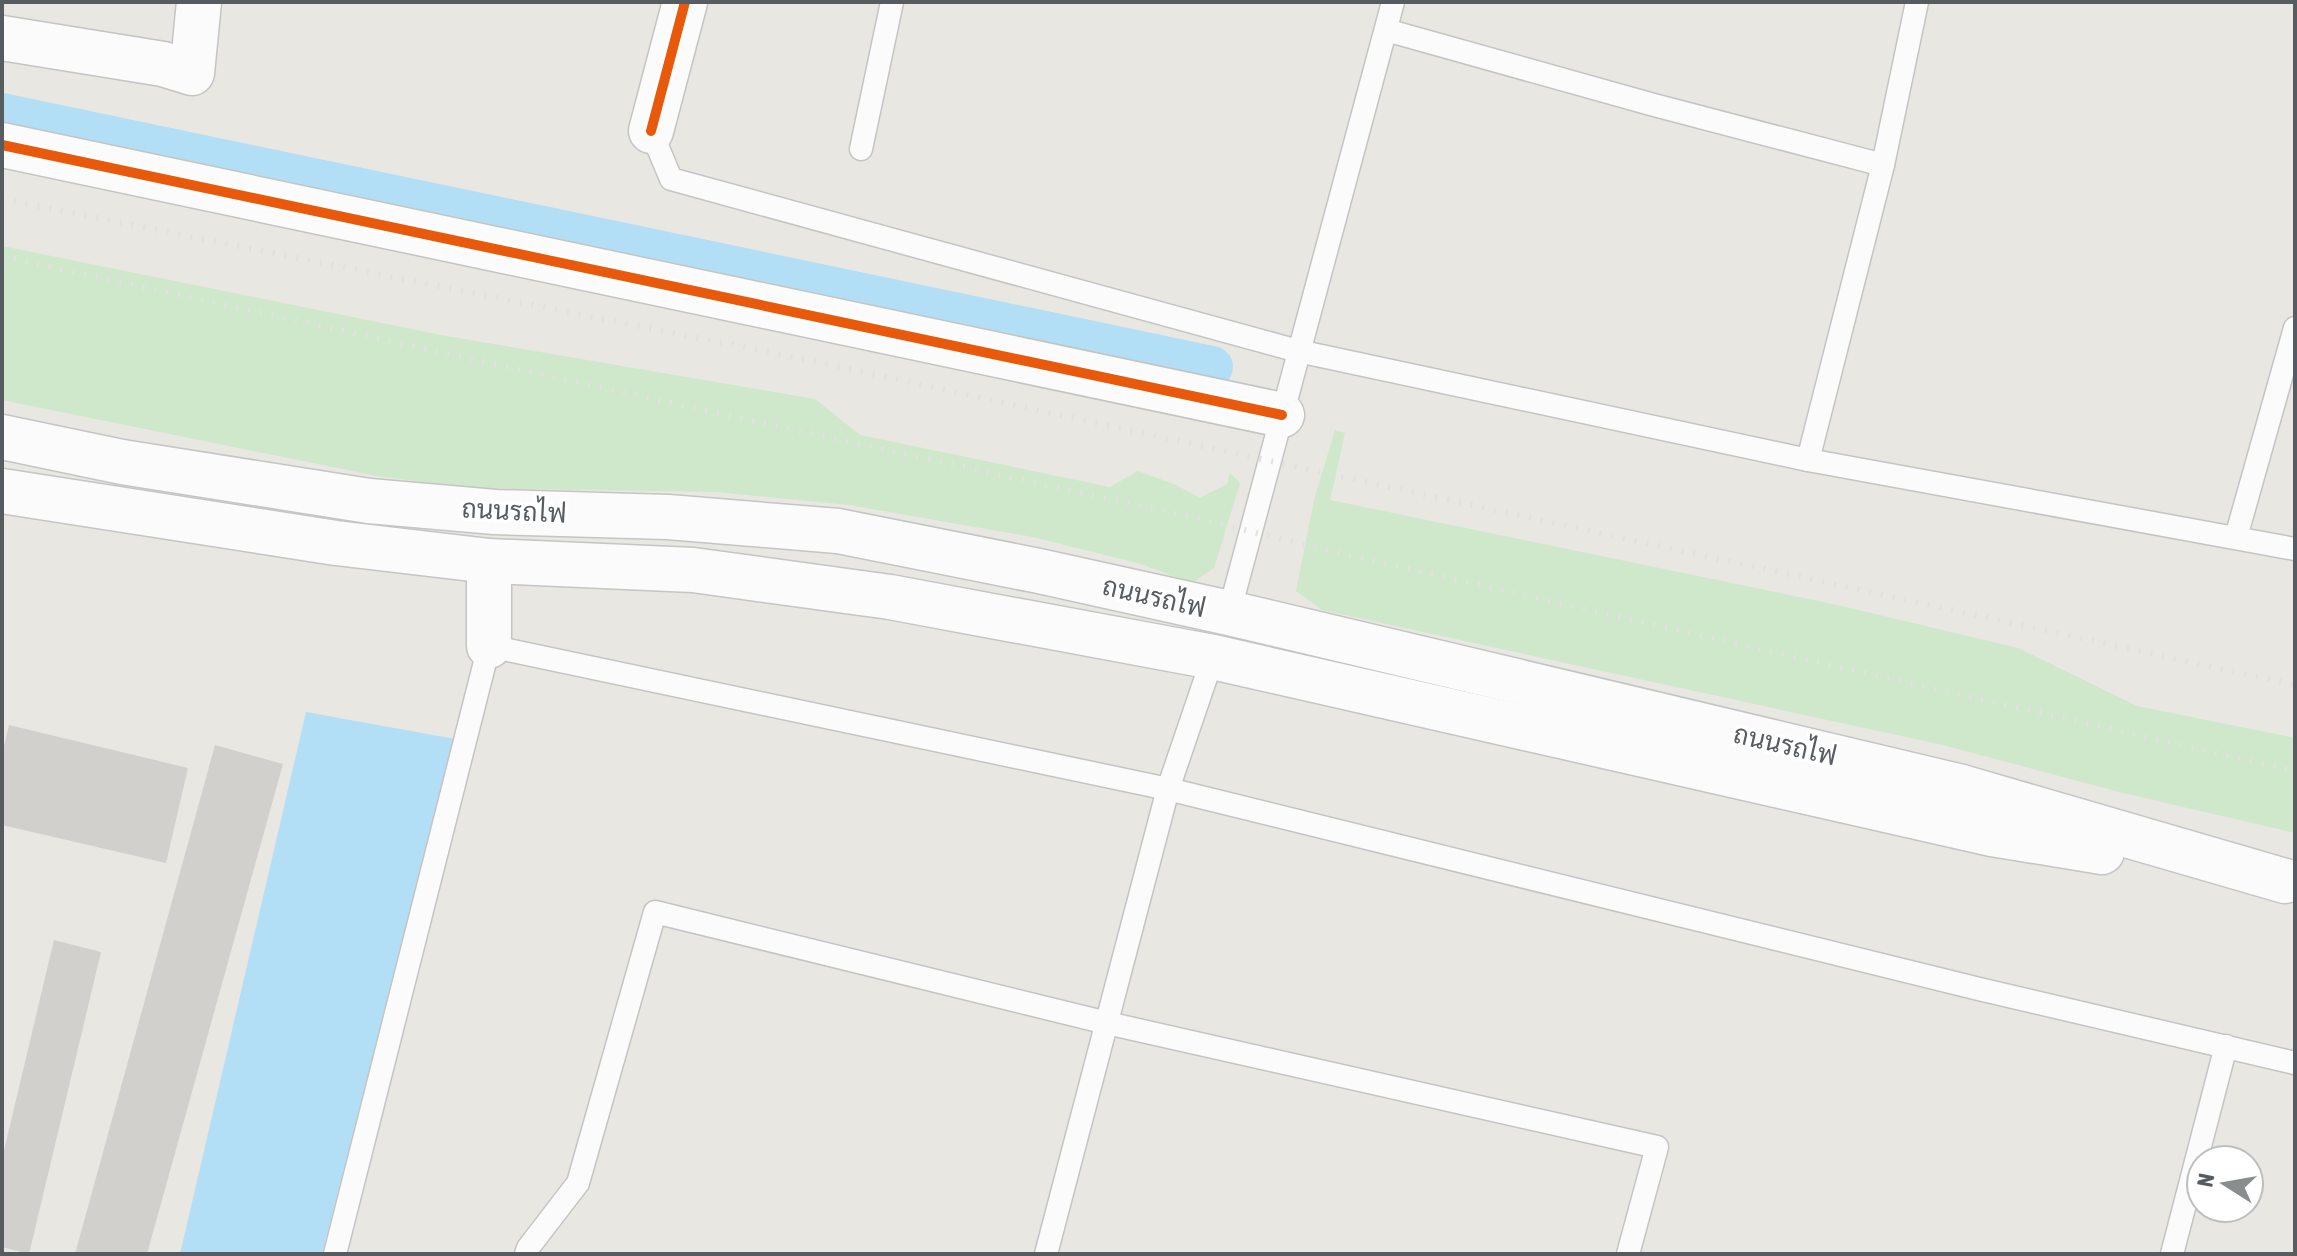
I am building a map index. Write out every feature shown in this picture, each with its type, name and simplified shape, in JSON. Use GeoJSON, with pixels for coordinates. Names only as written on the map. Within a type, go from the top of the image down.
{"type":"FeatureCollection","features":[{"type":"Feature","properties":{"kind":"main road"},"geometry":{"type":"LineString","coordinates":[[2,38],[163,64],[192,73],[199,2]]}},
{"type":"Feature","properties":{"kind":"main road"},"geometry":{"type":"LineString","coordinates":[[651,131],[685,2]]}},
{"type":"Feature","properties":{"kind":"main road"},"geometry":{"type":"LineString","coordinates":[[2,145],[1282,415]]}},
{"type":"Feature","properties":{"kind":"main road","name":"ถนนรถไฟ"},"geometry":{"type":"LineString","coordinates":[[2,437],[122,462],[369,501],[495,512],[668,517],[838,531],[1229,613],[1958,786],[2290,882]]}},
{"type":"Feature","properties":{"kind":"main road","name":"ถนนรถไฟ"},"geometry":{"type":"LineString","coordinates":[[2,491],[336,543],[489,561],[693,570],[890,597],[1213,657],[1992,834],[2290,882]]}},
{"type":"Feature","properties":{"kind":"main road"},"geometry":{"type":"LineString","coordinates":[[489,561],[489,646]]}},
{"type":"Feature","properties":{"kind":"lane"},"geometry":{"type":"LineString","coordinates":[[861,149],[892,2]]}},
{"type":"Feature","properties":{"kind":"lane"},"geometry":{"type":"LineString","coordinates":[[1229,613],[1393,2]]}},
{"type":"Feature","properties":{"kind":"lane"},"geometry":{"type":"LineString","coordinates":[[1808,460],[1883,165],[1917,2]]}},
{"type":"Feature","properties":{"kind":"lane"},"geometry":{"type":"LineString","coordinates":[[1386,30],[1883,165]]}},
{"type":"Feature","properties":{"kind":"lane"},"geometry":{"type":"LineString","coordinates":[[651,131],[671,179],[1298,351],[1808,460],[2295,549]]}},
{"type":"Feature","properties":{"kind":"lane"},"geometry":{"type":"LineString","coordinates":[[2236,537],[2295,328]]}},
{"type":"Feature","properties":{"kind":"lane"},"geometry":{"type":"LineString","coordinates":[[335,1254],[489,646],[1168,789],[1964,985],[2295,1063]]}},
{"type":"Feature","properties":{"kind":"lane"},"geometry":{"type":"LineString","coordinates":[[1046,1254],[1168,789],[1213,657]]}},
{"type":"Feature","properties":{"kind":"lane"},"geometry":{"type":"LineString","coordinates":[[526,1254],[578,1183],[655,912],[1107,1023],[1657,1147],[1628,1254]]}},
{"type":"Feature","properties":{"kind":"lane"},"geometry":{"type":"LineString","coordinates":[[2172,1254],[2226,1046]]}},
{"type":"Feature","properties":{"kind":"green space"},"geometry":{"type":"Polygon","coordinates":[[[2,246],[441,335],[815,399],[860,435],[1110,487],[1138,471],[1200,498],[1227,484],[1230,473],[1240,483],[1214,568],[1192,583],[1141,564],[1033,537],[849,505],[717,492],[468,488],[377,476],[2,400],[2,246]]]}},
{"type":"Feature","properties":{"kind":"green space"},"geometry":{"type":"Polygon","coordinates":[[[1335,430],[1345,433],[1330,500],[1833,604],[2018,648],[2137,706],[2295,738],[2295,833],[2123,793],[1943,745],[1322,610],[1296,591],[1314,500],[1335,430]]]}},
{"type":"Feature","properties":{"kind":"water"},"geometry":{"type":"Polygon","coordinates":[[[306,712],[455,739],[322,1254],[180,1254],[306,712]]]}},
{"type":"Feature","properties":{"kind":"building"},"geometry":{"type":"Polygon","coordinates":[[[9,725],[188,768],[166,863],[2,825],[2,754],[9,725]]]}},
{"type":"Feature","properties":{"kind":"building"},"geometry":{"type":"Polygon","coordinates":[[[215,745],[283,764],[147,1254],[75,1254],[215,745]]]}},
{"type":"Feature","properties":{"kind":"building"},"geometry":{"type":"Polygon","coordinates":[[[54,940],[101,952],[29,1254],[2,1247],[2,1159],[54,940]]]}},
{"type":"Feature","properties":{"kind":"waterway"},"geometry":{"type":"LineString","coordinates":[[2,114],[1212,367]]}},
{"type":"Feature","properties":{"kind":"railway"},"geometry":{"type":"LineString","coordinates":[[2,199],[813,361],[2295,685]]}},
{"type":"Feature","properties":{"kind":"railway"},"geometry":{"type":"LineString","coordinates":[[2,256],[1196,518],[2295,771]]}},
{"type":"Feature","properties":{"kind":"cycle path"},"geometry":{"type":"LineString","coordinates":[[651,131],[685,2]]}},
{"type":"Feature","properties":{"kind":"cycle path"},"geometry":{"type":"LineString","coordinates":[[2,145],[1282,415]]}}]}
